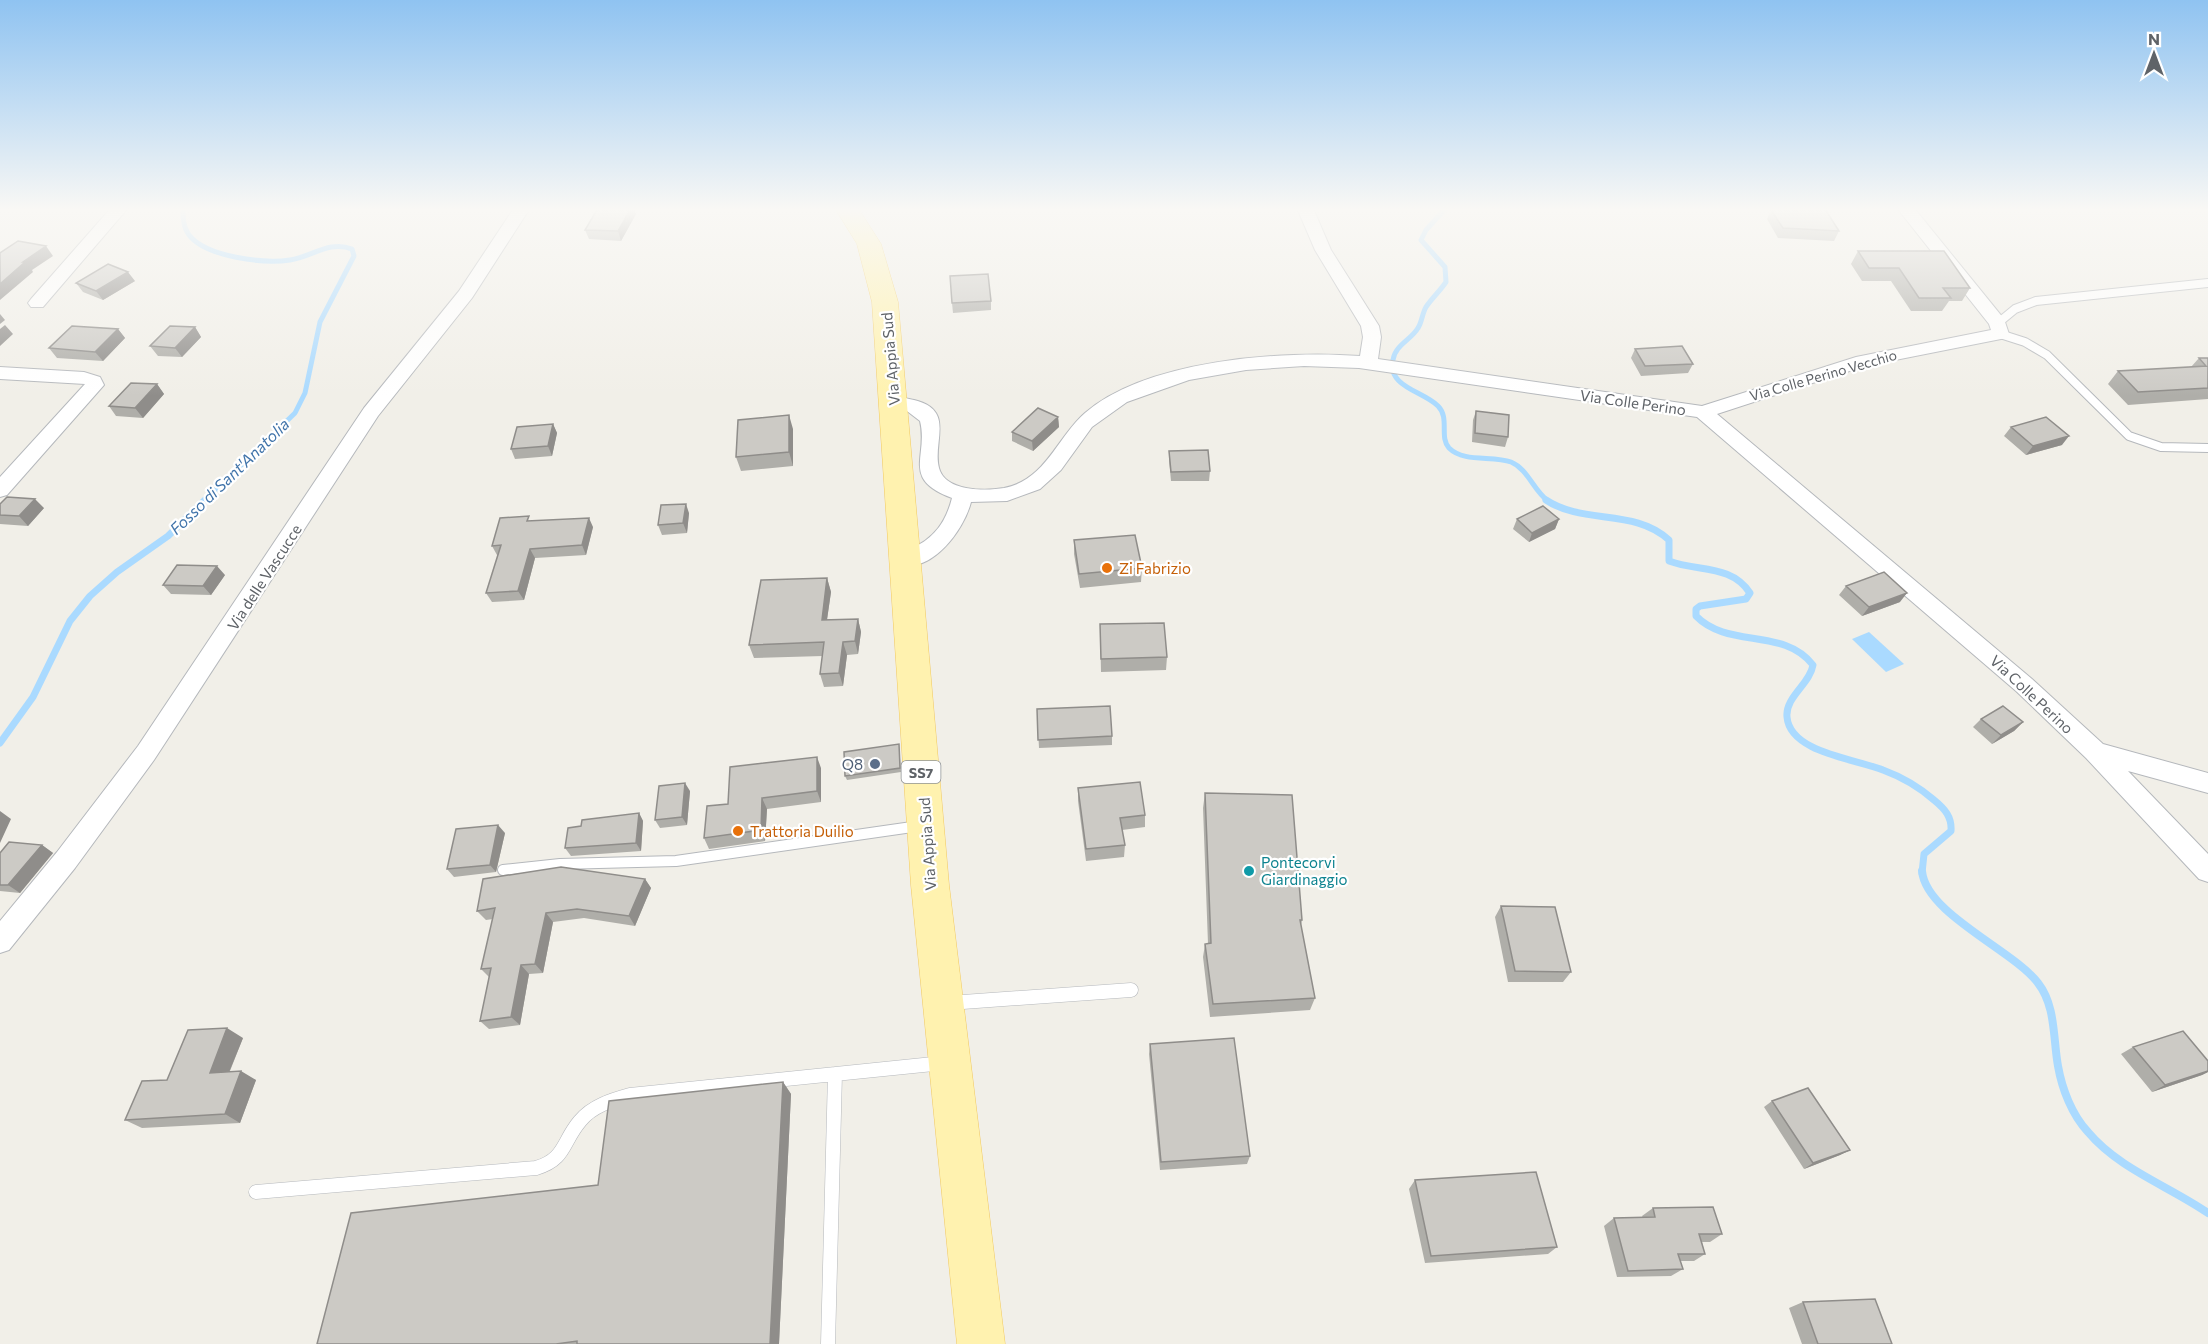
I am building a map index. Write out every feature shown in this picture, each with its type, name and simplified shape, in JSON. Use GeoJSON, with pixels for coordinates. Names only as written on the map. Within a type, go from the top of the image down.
{"type":"FeatureCollection","features":[{"type":"Feature","properties":{"kind":"main road","name":"Via Appia Sud"},"geometry":{"type":"LineString","coordinates":[[878,271],[894,402],[925,825],[981,1344]]}},
{"type":"Feature","properties":{"kind":"street"},"geometry":{"type":"LineString","coordinates":[[37,303],[65,271]]}},
{"type":"Feature","properties":{"kind":"street","name":"Via delle Vascucce"},"geometry":{"type":"LineString","coordinates":[[0,941],[72,853],[146,753],[371,412],[466,294],[481,271]]}},
{"type":"Feature","properties":{"kind":"street"},"geometry":{"type":"LineString","coordinates":[[1336,271],[1370,326],[1372,363]]}},
{"type":"Feature","properties":{"kind":"street"},"geometry":{"type":"LineString","coordinates":[[1954,271],[1999,329]]}},
{"type":"Feature","properties":{"kind":"street","name":"Via Colle Perino Vecchio"},"geometry":{"type":"LineString","coordinates":[[1703,412],[1862,361],[1999,329]]}},
{"type":"Feature","properties":{"kind":"street","name":"Via Colle Perino"},"geometry":{"type":"LineString","coordinates":[[894,402],[913,406],[926,414],[931,427],[928,462],[932,475],[946,488],[963,494],[1001,495],[1038,481],[1047,474],[1080,429],[1095,414],[1119,399],[1148,386],[1197,374],[1265,364],[1325,360],[1372,363],[1703,412],[1735,442],[1990,655],[2094,751],[2208,871]]}},
{"type":"Feature","properties":{"kind":"street"},"geometry":{"type":"LineString","coordinates":[[0,373],[84,378],[94,381],[95,385],[0,490]]}},
{"type":"Feature","properties":{"kind":"street"},"geometry":{"type":"LineString","coordinates":[[905,559],[931,549],[946,536],[955,520],[963,494]]}},
{"type":"Feature","properties":{"kind":"street"},"geometry":{"type":"LineString","coordinates":[[2094,751],[2208,783]]}},
{"type":"Feature","properties":{"kind":"lane"},"geometry":{"type":"LineString","coordinates":[[2208,283],[2036,301],[2015,309],[1999,329],[2047,355],[2119,429],[2133,440],[2161,448],[2208,448]]}},
{"type":"Feature","properties":{"kind":"lane"},"geometry":{"type":"LineString","coordinates":[[503,870],[567,863],[676,861],[925,825]]}},
{"type":"Feature","properties":{"kind":"lane"},"geometry":{"type":"LineString","coordinates":[[943,1004],[1131,990]]}},
{"type":"Feature","properties":{"kind":"lane"},"geometry":{"type":"LineString","coordinates":[[256,1192],[536,1168],[559,1157],[579,1122],[587,1114],[620,1098],[641,1093],[949,1062]]}},
{"type":"Feature","properties":{"kind":"lane"},"geometry":{"type":"LineString","coordinates":[[828,1344],[835,1074]]}},
{"type":"Feature","properties":{"kind":"water"},"geometry":{"type":"Polygon","coordinates":[[[1869,632],[1904,664],[1886,672],[1852,639],[1869,632]]]}},
{"type":"Feature","properties":{"kind":"building"},"geometry":{"type":"Polygon","coordinates":[[[0,271],[15,271],[0,284],[0,271]]]}},
{"type":"Feature","properties":{"kind":"building"},"geometry":{"type":"Polygon","coordinates":[[[97,271],[128,272],[96,291],[76,283],[97,271]]]}},
{"type":"Feature","properties":{"kind":"building"},"geometry":{"type":"Polygon","coordinates":[[[1901,271],[1958,271],[1970,288],[1943,288],[1951,298],[1919,298],[1901,271]]]}},
{"type":"Feature","properties":{"kind":"building"},"geometry":{"type":"Polygon","coordinates":[[[988,274],[991,301],[952,303],[950,276],[988,274]]]}},
{"type":"Feature","properties":{"kind":"building"},"geometry":{"type":"Polygon","coordinates":[[[72,326],[118,329],[95,352],[49,348],[72,326]]]}},
{"type":"Feature","properties":{"kind":"building"},"geometry":{"type":"Polygon","coordinates":[[[170,326],[195,327],[175,348],[150,346],[170,326]]]}},
{"type":"Feature","properties":{"kind":"building"},"geometry":{"type":"Polygon","coordinates":[[[1682,346],[1693,364],[1645,366],[1635,349],[1682,346]]]}},
{"type":"Feature","properties":{"kind":"building"},"geometry":{"type":"Polygon","coordinates":[[[2199,358],[2208,358],[2208,388],[2138,392],[2118,371],[2206,366],[2199,358]]]}},
{"type":"Feature","properties":{"kind":"building"},"geometry":{"type":"Polygon","coordinates":[[[131,383],[157,384],[135,408],[109,406],[131,383]]]}},
{"type":"Feature","properties":{"kind":"building"},"geometry":{"type":"Polygon","coordinates":[[[1038,408],[1058,417],[1032,441],[1012,432],[1038,408]]]}},
{"type":"Feature","properties":{"kind":"building"},"geometry":{"type":"Polygon","coordinates":[[[1476,411],[1509,415],[1508,437],[1475,433],[1476,411]]]}},
{"type":"Feature","properties":{"kind":"building"},"geometry":{"type":"Polygon","coordinates":[[[789,415],[789,452],[736,457],[738,420],[789,415]]]}},
{"type":"Feature","properties":{"kind":"building"},"geometry":{"type":"Polygon","coordinates":[[[2046,417],[2069,436],[2033,446],[2011,427],[2046,417]]]}},
{"type":"Feature","properties":{"kind":"building"},"geometry":{"type":"Polygon","coordinates":[[[553,424],[548,446],[511,449],[517,427],[553,424]]]}},
{"type":"Feature","properties":{"kind":"building"},"geometry":{"type":"Polygon","coordinates":[[[1208,450],[1210,471],[1171,472],[1169,451],[1208,450]]]}},
{"type":"Feature","properties":{"kind":"building"},"geometry":{"type":"Polygon","coordinates":[[[7,497],[35,499],[19,516],[0,515],[0,504],[7,497]]]}},
{"type":"Feature","properties":{"kind":"building"},"geometry":{"type":"Polygon","coordinates":[[[686,504],[683,523],[658,525],[661,505],[686,504]]]}},
{"type":"Feature","properties":{"kind":"building"},"geometry":{"type":"Polygon","coordinates":[[[1543,506],[1559,519],[1532,533],[1517,519],[1543,506]]]}},
{"type":"Feature","properties":{"kind":"building"},"geometry":{"type":"Polygon","coordinates":[[[529,516],[527,521],[589,518],[582,545],[530,549],[518,591],[486,593],[501,545],[492,546],[500,518],[529,516]]]}},
{"type":"Feature","properties":{"kind":"building"},"geometry":{"type":"Polygon","coordinates":[[[1135,535],[1142,568],[1079,574],[1074,540],[1135,535]]]}},
{"type":"Feature","properties":{"kind":"building"},"geometry":{"type":"Polygon","coordinates":[[[177,565],[217,566],[203,586],[163,585],[177,565]]]}},
{"type":"Feature","properties":{"kind":"building"},"geometry":{"type":"Polygon","coordinates":[[[1884,572],[1907,593],[1869,607],[1846,586],[1884,572]]]}},
{"type":"Feature","properties":{"kind":"building"},"geometry":{"type":"Polygon","coordinates":[[[827,578],[822,620],[858,619],[855,641],[843,642],[839,673],[820,674],[824,642],[749,645],[761,580],[827,578]]]}},
{"type":"Feature","properties":{"kind":"building"},"geometry":{"type":"Polygon","coordinates":[[[1164,623],[1167,657],[1101,659],[1100,624],[1164,623]]]}},
{"type":"Feature","properties":{"kind":"building"},"geometry":{"type":"Polygon","coordinates":[[[1110,706],[1112,736],[1038,740],[1037,709],[1110,706]]]}},
{"type":"Feature","properties":{"kind":"building"},"geometry":{"type":"Polygon","coordinates":[[[2003,706],[2023,722],[2001,735],[1981,719],[2003,706]]]}},
{"type":"Feature","properties":{"kind":"building","name":"Q8"},"geometry":{"type":"Polygon","coordinates":[[[899,744],[900,768],[845,776],[844,752],[899,744]]]}},
{"type":"Feature","properties":{"kind":"building"},"geometry":{"type":"Polygon","coordinates":[[[817,757],[817,791],[762,798],[761,830],[704,838],[707,806],[728,804],[730,767],[817,757]]]}},
{"type":"Feature","properties":{"kind":"building"},"geometry":{"type":"Polygon","coordinates":[[[1140,782],[1145,815],[1120,818],[1125,845],[1086,849],[1078,788],[1140,782]]]}},
{"type":"Feature","properties":{"kind":"building"},"geometry":{"type":"Polygon","coordinates":[[[685,783],[682,817],[655,820],[659,786],[685,783]]]}},
{"type":"Feature","properties":{"kind":"building"},"geometry":{"type":"Polygon","coordinates":[[[1205,793],[1292,795],[1302,920],[1300,920],[1315,998],[1213,1004],[1205,944],[1211,943],[1205,793]]]}},
{"type":"Feature","properties":{"kind":"building"},"geometry":{"type":"Polygon","coordinates":[[[639,813],[636,843],[565,848],[568,828],[581,826],[582,820],[639,813]]]}},
{"type":"Feature","properties":{"kind":"building"},"geometry":{"type":"Polygon","coordinates":[[[498,825],[490,865],[447,869],[456,829],[498,825]]]}},
{"type":"Feature","properties":{"kind":"building"},"geometry":{"type":"Polygon","coordinates":[[[9,842],[42,845],[8,885],[0,885],[0,853],[9,842]]]}},
{"type":"Feature","properties":{"kind":"building"},"geometry":{"type":"Polygon","coordinates":[[[561,867],[645,879],[629,916],[577,909],[546,913],[535,964],[521,965],[511,1017],[480,1021],[491,968],[481,969],[495,908],[477,911],[483,879],[561,867]]]}},
{"type":"Feature","properties":{"kind":"building"},"geometry":{"type":"Polygon","coordinates":[[[1501,906],[1555,907],[1571,972],[1515,971],[1501,906]]]}},
{"type":"Feature","properties":{"kind":"building"},"geometry":{"type":"Polygon","coordinates":[[[227,1028],[210,1073],[241,1071],[225,1114],[125,1120],[142,1081],[167,1080],[188,1030],[227,1028]]]}},
{"type":"Feature","properties":{"kind":"building"},"geometry":{"type":"Polygon","coordinates":[[[2183,1031],[2208,1061],[2208,1071],[2165,1085],[2133,1047],[2183,1031]]]}},
{"type":"Feature","properties":{"kind":"building"},"geometry":{"type":"Polygon","coordinates":[[[1234,1038],[1250,1156],[1161,1162],[1150,1044],[1234,1038]]]}},
{"type":"Feature","properties":{"kind":"building"},"geometry":{"type":"Polygon","coordinates":[[[783,1082],[770,1344],[577,1344],[577,1341],[556,1344],[317,1344],[351,1213],[598,1185],[609,1101],[783,1082]]]}},
{"type":"Feature","properties":{"kind":"building"},"geometry":{"type":"Polygon","coordinates":[[[1808,1088],[1850,1150],[1813,1163],[1772,1101],[1808,1088]]]}},
{"type":"Feature","properties":{"kind":"building"},"geometry":{"type":"Polygon","coordinates":[[[1536,1172],[1557,1247],[1431,1256],[1415,1180],[1536,1172]]]}},
{"type":"Feature","properties":{"kind":"building"},"geometry":{"type":"Polygon","coordinates":[[[1713,1207],[1722,1234],[1699,1234],[1705,1254],[1678,1254],[1683,1269],[1628,1271],[1614,1218],[1655,1217],[1653,1208],[1713,1207]]]}},
{"type":"Feature","properties":{"kind":"building"},"geometry":{"type":"Polygon","coordinates":[[[1875,1299],[1892,1344],[1818,1344],[1803,1302],[1875,1299]]]}},
{"type":"Feature","properties":{"kind":"waterway","name":"Fosso di Sant'Anatolia"},"geometry":{"type":"LineString","coordinates":[[204,501],[295,413],[305,393],[320,322],[346,271]]}},
{"type":"Feature","properties":{"kind":"waterway"},"geometry":{"type":"LineString","coordinates":[[1445,271],[1446,282],[1426,307],[1415,332],[1394,355],[1395,376],[1408,388],[1432,401],[1442,411],[1446,444],[1455,453],[1462,456],[1504,460],[1517,465],[1548,501]]}},
{"type":"Feature","properties":{"kind":"waterway","name":"Fosso di Sant'Anatolia"},"geometry":{"type":"LineString","coordinates":[[0,743],[33,697],[70,621],[90,596],[117,572],[168,536],[205,500]]}},
{"type":"Feature","properties":{"kind":"waterway"},"geometry":{"type":"LineString","coordinates":[[1546,500],[1561,508],[1576,512],[1641,524],[1669,540],[1669,561],[1724,573],[1742,584],[1750,593],[1746,599],[1700,606],[1696,609],[1696,616],[1709,626],[1724,632],[1772,641],[1801,653],[1813,665],[1787,710],[1791,729],[1800,739],[1826,753],[1872,766],[1897,776],[1938,803],[1949,817],[1951,831],[1924,854],[1922,872]]}},
{"type":"Feature","properties":{"kind":"waterway"},"geometry":{"type":"LineString","coordinates":[[1922,872],[1927,887],[1938,902],[1972,931],[2026,970],[2044,992],[2051,1012],[2062,1084],[2068,1101],[2082,1125],[2100,1145],[2129,1167],[2208,1213]]}},
{"type":"Feature","properties":{"kind":"place","name":"Zi Fabrizio"},"geometry":{"type":"Point","coordinates":[1107,568]}},
{"type":"Feature","properties":{"kind":"place","name":"Q8"},"geometry":{"type":"Point","coordinates":[875,764]}},
{"type":"Feature","properties":{"kind":"place","name":"Trattoria Duilio"},"geometry":{"type":"Point","coordinates":[738,831]}},
{"type":"Feature","properties":{"kind":"place","name":"Pontecorvi Giardinaggio"},"geometry":{"type":"Point","coordinates":[1249,871]}}]}
